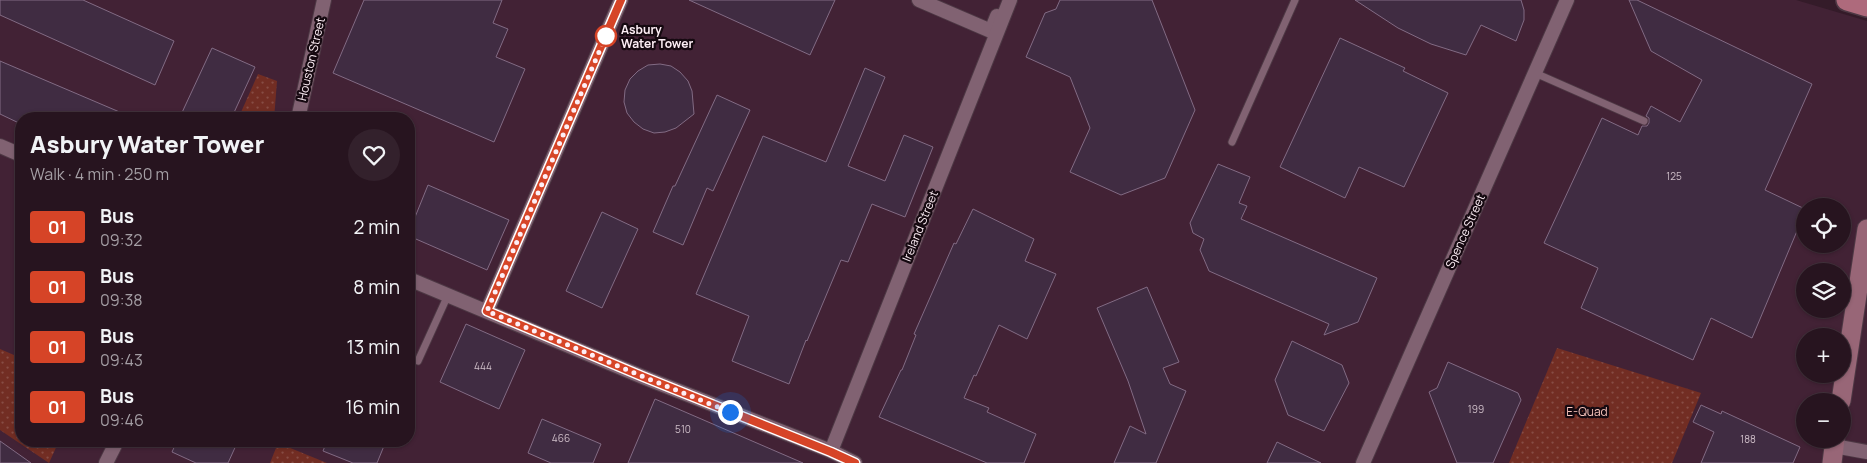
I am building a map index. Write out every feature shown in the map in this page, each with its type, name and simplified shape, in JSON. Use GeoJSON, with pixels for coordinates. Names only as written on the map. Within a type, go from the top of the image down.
{"type":"FeatureCollection","features":[{"type":"Feature","properties":{"kind":"main road"},"geometry":{"type":"LineString","coordinates":[[1847,0],[1867,6]]}},
{"type":"Feature","properties":{"kind":"street","name":"Houston Street"},"geometry":{"type":"LineString","coordinates":[[300,112],[324,0]]}},
{"type":"Feature","properties":{"kind":"street","name":"Ireland Street"},"geometry":{"type":"LineString","coordinates":[[919,0],[990,31],[1008,0]]}},
{"type":"Feature","properties":{"kind":"street","name":"Ireland Street"},"geometry":{"type":"LineString","coordinates":[[831,452],[1008,0]]}},
{"type":"Feature","properties":{"kind":"street","name":"Spence Street"},"geometry":{"type":"LineString","coordinates":[[1363,463],[1567,0]]}},
{"type":"Feature","properties":{"kind":"street"},"geometry":{"type":"LineString","coordinates":[[487,311],[617,1]]}},
{"type":"Feature","properties":{"kind":"street"},"geometry":{"type":"LineString","coordinates":[[0,146],[15,152]]}},
{"type":"Feature","properties":{"kind":"street"},"geometry":{"type":"LineString","coordinates":[[1842,393],[1867,229]]}},
{"type":"Feature","properties":{"kind":"street"},"geometry":{"type":"LineString","coordinates":[[415,281],[855,463]]}},
{"type":"Feature","properties":{"kind":"street"},"geometry":{"type":"LineString","coordinates":[[106,463],[114,447]]}},
{"type":"Feature","properties":{"kind":"street"},"geometry":{"type":"LineString","coordinates":[[1834,449],[1867,452]]}},
{"type":"Feature","properties":{"kind":"lane"},"geometry":{"type":"LineString","coordinates":[[1232,142],[1296,0]]}},
{"type":"Feature","properties":{"kind":"lane"},"geometry":{"type":"LineString","coordinates":[[1535,73],[1644,121]]}},
{"type":"Feature","properties":{"kind":"lane"},"geometry":{"type":"LineString","coordinates":[[418,361],[448,295]]}},
{"type":"Feature","properties":{"kind":"shaded area"},"geometry":{"type":"Polygon","coordinates":[[[0,0],[1796,0],[1867,21],[1867,463],[0,463],[0,0]]]}},
{"type":"Feature","properties":{"kind":"green space"},"geometry":{"type":"Polygon","coordinates":[[[258,74],[277,81],[275,112],[241,112],[258,74]]]}},
{"type":"Feature","properties":{"kind":"green space","name":"E-Quad"},"geometry":{"type":"Polygon","coordinates":[[[1557,348],[1701,393],[1672,463],[1509,463],[1557,348]]]}},
{"type":"Feature","properties":{"kind":"green space"},"geometry":{"type":"Polygon","coordinates":[[[0,349],[15,355],[15,440],[0,430],[0,349]]]}},
{"type":"Feature","properties":{"kind":"green space"},"geometry":{"type":"Polygon","coordinates":[[[25,447],[56,447],[49,463],[25,447]]]}},
{"type":"Feature","properties":{"kind":"green space"},"geometry":{"type":"Polygon","coordinates":[[[276,447],[288,447],[327,463],[270,463],[276,447]]]}},
{"type":"Feature","properties":{"kind":"building"},"geometry":{"type":"Polygon","coordinates":[[[0,0],[83,0],[174,41],[155,85],[0,15],[0,0]]]}},
{"type":"Feature","properties":{"kind":"building"},"geometry":{"type":"Polygon","coordinates":[[[364,0],[502,0],[493,23],[508,29],[496,57],[525,69],[494,142],[333,73],[364,0]]]}},
{"type":"Feature","properties":{"kind":"building"},"geometry":{"type":"Polygon","coordinates":[[[689,0],[835,0],[810,55],[689,0]]]}},
{"type":"Feature","properties":{"kind":"building"},"geometry":{"type":"Polygon","coordinates":[[[1060,0],[1152,0],[1195,110],[1165,178],[1121,195],[1070,172],[1090,128],[1070,77],[1026,57],[1045,13],[1056,9],[1060,0]]]}},
{"type":"Feature","properties":{"kind":"building"},"geometry":{"type":"Polygon","coordinates":[[[1355,0],[1521,0],[1524,20],[1516,41],[1481,25],[1466,55],[1431,44],[1398,28],[1355,0]]]}},
{"type":"Feature","properties":{"kind":"building"},"geometry":{"type":"Polygon","coordinates":[[[1629,0],[1637,0],[1812,84],[1765,190],[1796,205],[1796,233],[1752,338],[1711,318],[1693,360],[1581,308],[1598,268],[1544,243],[1602,118],[1638,135],[1642,126],[1647,126],[1649,123],[1649,118],[1646,116],[1651,106],[1680,122],[1702,80],[1651,51],[1629,0]]]}},
{"type":"Feature","properties":{"kind":"building"},"geometry":{"type":"Polygon","coordinates":[[[1340,38],[1405,68],[1403,71],[1448,93],[1404,187],[1359,167],[1345,198],[1280,167],[1340,38]]]}},
{"type":"Feature","properties":{"kind":"building"},"geometry":{"type":"Polygon","coordinates":[[[212,48],[255,67],[234,112],[182,112],[212,48]]]}},
{"type":"Feature","properties":{"kind":"building"},"geometry":{"type":"Polygon","coordinates":[[[0,61],[120,112],[15,112],[15,121],[0,114],[0,61]]]}},
{"type":"Feature","properties":{"kind":"building"},"geometry":{"type":"Polygon","coordinates":[[[660,64],[671,66],[688,81],[692,91],[694,114],[676,128],[654,133],[643,129],[627,113],[624,102],[625,90],[630,79],[638,71],[648,65],[660,64]]]}},
{"type":"Feature","properties":{"kind":"building"},"geometry":{"type":"Polygon","coordinates":[[[865,68],[885,77],[848,166],[885,181],[904,135],[933,147],[905,217],[872,204],[848,262],[841,260],[789,384],[732,361],[749,316],[696,294],[763,136],[826,162],[865,68]]]}},
{"type":"Feature","properties":{"kind":"building"},"geometry":{"type":"Polygon","coordinates":[[[717,95],[750,110],[713,191],[707,188],[683,245],[653,232],[717,95]]]}},
{"type":"Feature","properties":{"kind":"building"},"geometry":{"type":"Polygon","coordinates":[[[1218,164],[1250,177],[1239,203],[1247,206],[1241,219],[1377,278],[1358,322],[1324,335],[1329,324],[1209,271],[1200,250],[1204,239],[1193,233],[1190,223],[1218,164]]]}},
{"type":"Feature","properties":{"kind":"building"},"geometry":{"type":"Polygon","coordinates":[[[428,185],[509,220],[487,270],[415,239],[415,217],[428,185]]]}},
{"type":"Feature","properties":{"kind":"building"},"geometry":{"type":"Polygon","coordinates":[[[973,209],[1034,239],[1025,261],[1056,274],[1027,339],[999,325],[964,398],[989,408],[987,412],[1036,434],[1024,463],[987,463],[879,417],[902,370],[916,335],[914,334],[954,243],[956,244],[973,209]]]}},
{"type":"Feature","properties":{"kind":"building"},"geometry":{"type":"Polygon","coordinates":[[[602,212],[638,229],[602,308],[566,291],[602,212]]]}},
{"type":"Feature","properties":{"kind":"building"},"geometry":{"type":"Polygon","coordinates":[[[1147,287],[1179,362],[1163,368],[1170,384],[1186,391],[1156,463],[1114,463],[1130,426],[1146,434],[1128,381],[1097,308],[1147,287]]]}},
{"type":"Feature","properties":{"kind":"building"},"geometry":{"type":"Polygon","coordinates":[[[466,324],[525,350],[499,409],[440,382],[466,324]]]}},
{"type":"Feature","properties":{"kind":"building"},"geometry":{"type":"Polygon","coordinates":[[[1292,341],[1342,365],[1349,383],[1324,431],[1288,415],[1275,380],[1292,341]]]}},
{"type":"Feature","properties":{"kind":"building"},"geometry":{"type":"Polygon","coordinates":[[[1448,362],[1518,393],[1521,400],[1493,463],[1457,463],[1429,392],[1437,388],[1448,362]]]}},
{"type":"Feature","properties":{"kind":"building"},"geometry":{"type":"Polygon","coordinates":[[[655,399],[803,463],[628,463],[655,399]]]}},
{"type":"Feature","properties":{"kind":"building"},"geometry":{"type":"Polygon","coordinates":[[[1701,405],[1721,414],[1722,411],[1796,445],[1796,448],[1800,448],[1793,463],[1701,463],[1714,432],[1693,422],[1701,405]]]}},
{"type":"Feature","properties":{"kind":"building"},"geometry":{"type":"Polygon","coordinates":[[[542,419],[601,444],[593,463],[551,463],[528,453],[542,419]]]}},
{"type":"Feature","properties":{"kind":"building"},"geometry":{"type":"Polygon","coordinates":[[[0,441],[31,463],[0,463],[0,441]]]}},
{"type":"Feature","properties":{"kind":"building"},"geometry":{"type":"Polygon","coordinates":[[[1277,442],[1321,463],[1267,463],[1277,442]]]}},
{"type":"Feature","properties":{"kind":"building"},"geometry":{"type":"Polygon","coordinates":[[[174,447],[235,447],[228,463],[196,463],[172,452],[174,447]]]}},
{"type":"Feature","properties":{"kind":"building"},"geometry":{"type":"Polygon","coordinates":[[[325,447],[384,447],[377,463],[353,463],[323,451],[325,447]]]}},
{"type":"Feature","properties":{"kind":"bus line","name":"01"},"geometry":{"type":"LineString","coordinates":[[621,0],[487,311],[855,463]]}},
{"type":"Feature","properties":{"kind":"place","name":"Asbury Water Tower"},"geometry":{"type":"Point","coordinates":[606,36]}},
{"type":"Feature","properties":{"kind":"route"},"geometry":{"type":"LineString","coordinates":[[606,36],[487,311],[730,412]]}}]}
